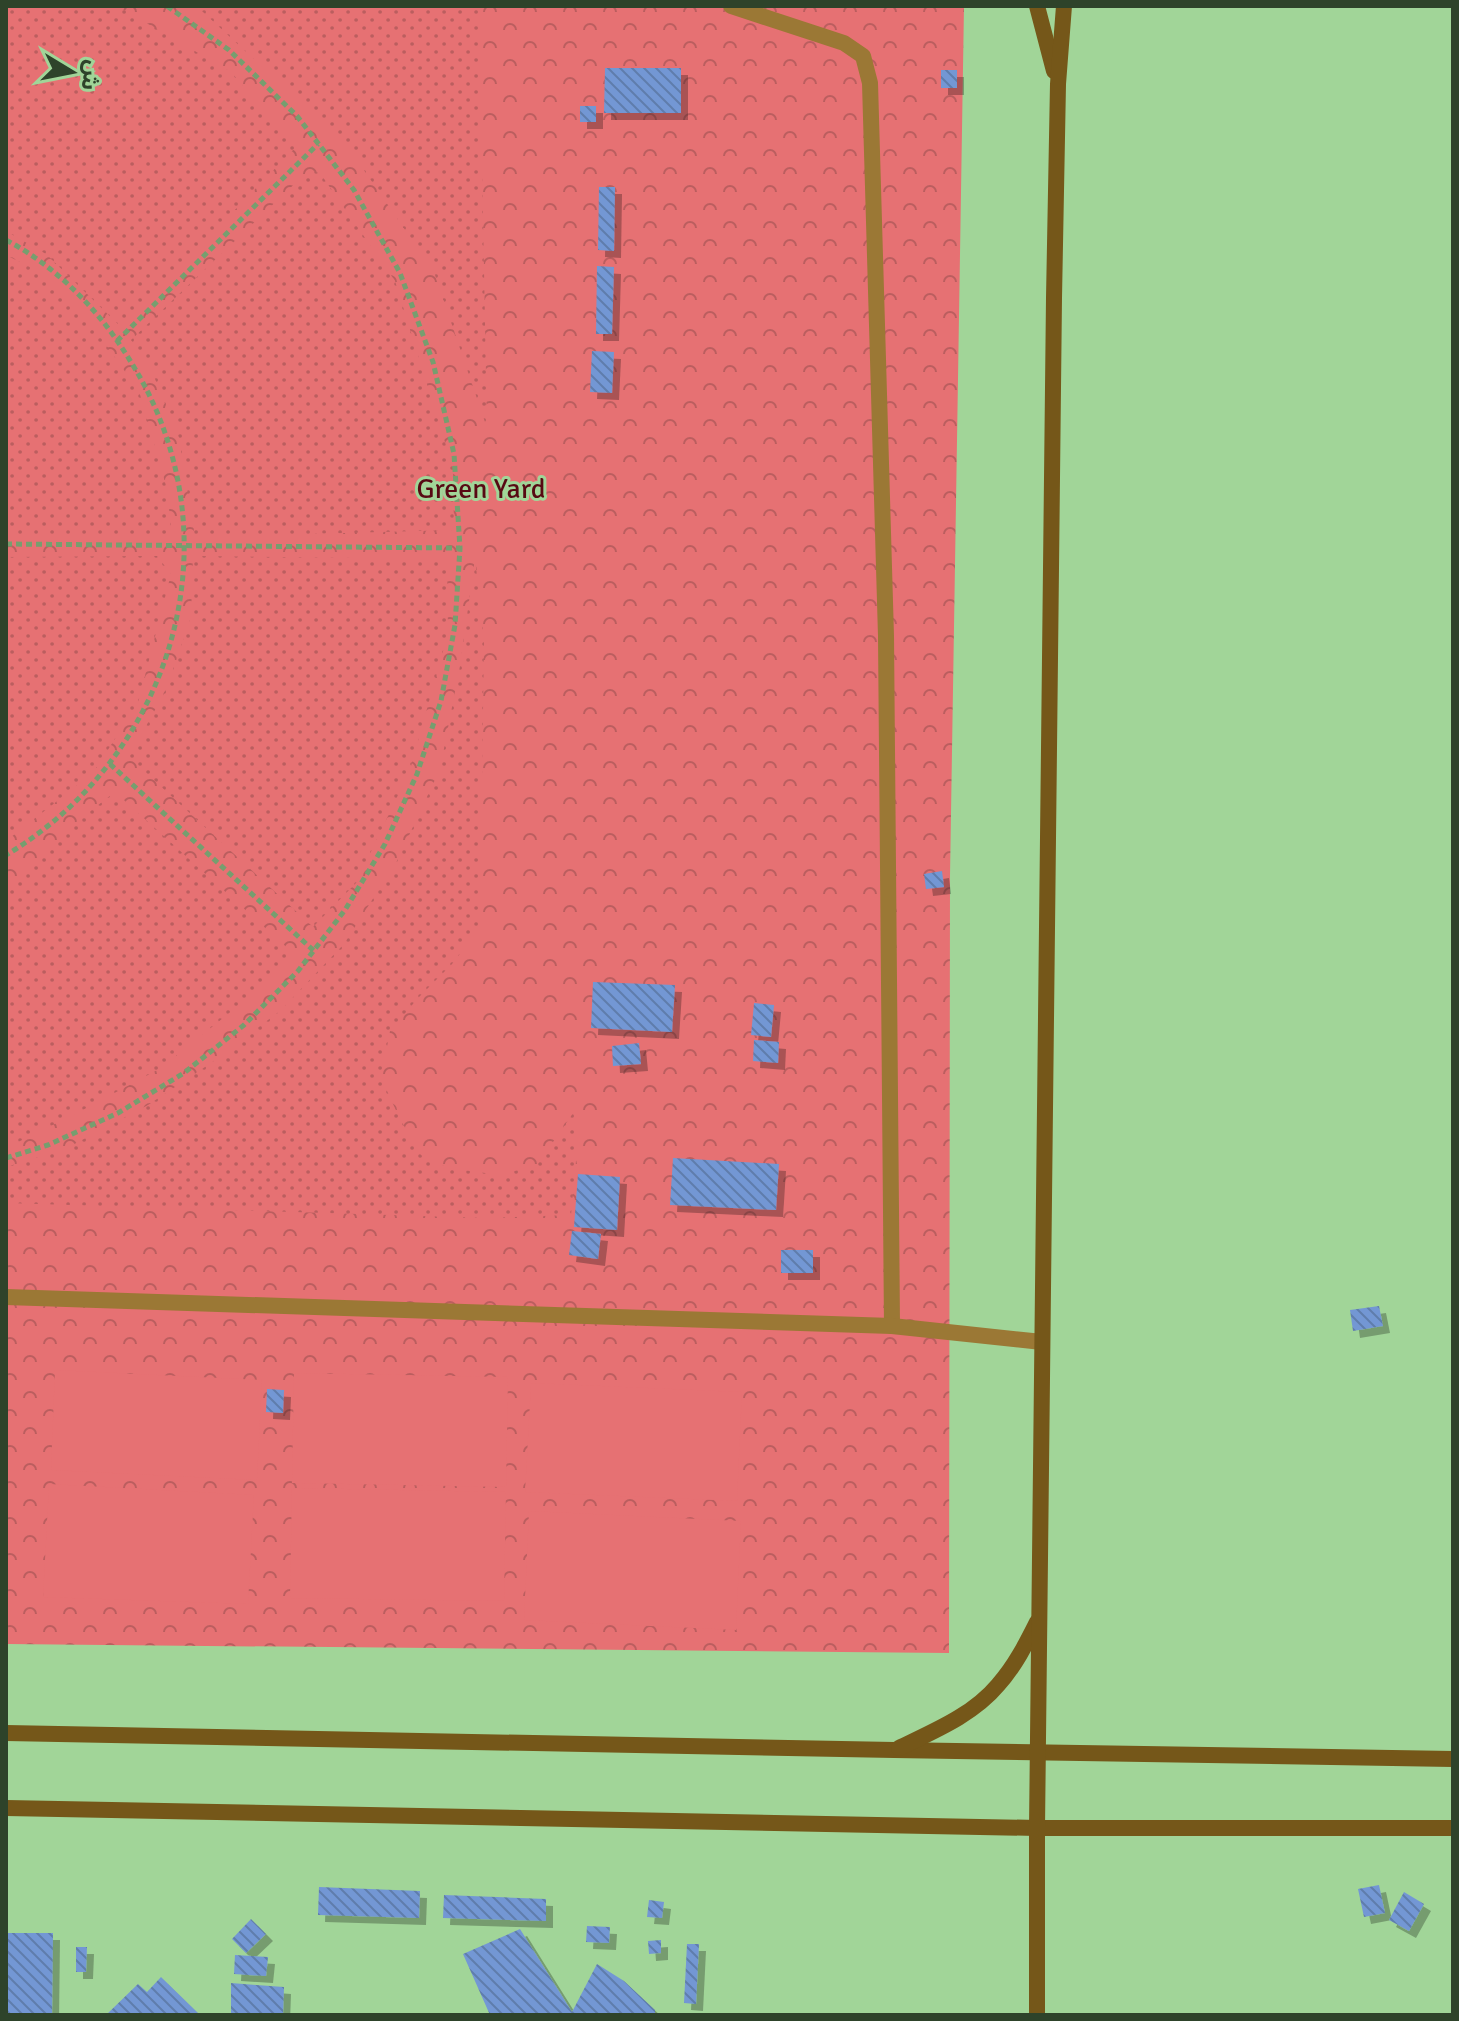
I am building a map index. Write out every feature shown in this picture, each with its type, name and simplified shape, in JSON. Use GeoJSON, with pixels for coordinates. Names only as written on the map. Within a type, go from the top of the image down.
{"type":"FeatureCollection","features":[{"type":"Feature","properties":{"kind":"street"},"geometry":{"type":"LineString","coordinates":[[1037,6],[1058,84]]}},
{"type":"Feature","properties":{"kind":"street"},"geometry":{"type":"LineString","coordinates":[[1037,2015],[1053,330],[1058,84],[1064,6]]}},
{"type":"Feature","properties":{"kind":"street"},"geometry":{"type":"LineString","coordinates":[[894,1750],[968,1712],[998,1686],[1021,1653],[1039,1617]]}},
{"type":"Feature","properties":{"kind":"street"},"geometry":{"type":"LineString","coordinates":[[6,1733],[1453,1759]]}},
{"type":"Feature","properties":{"kind":"street"},"geometry":{"type":"LineString","coordinates":[[6,1808],[1037,1828],[1453,1828]]}},
{"type":"Feature","properties":{"kind":"lane"},"geometry":{"type":"LineString","coordinates":[[731,6],[844,43],[863,56],[870,83],[886,636],[892,1326]]}},
{"type":"Feature","properties":{"kind":"lane"},"geometry":{"type":"LineString","coordinates":[[6,1297],[892,1326],[1042,1342]]}},
{"type":"Feature","properties":{"kind":"path"},"geometry":{"type":"LineString","coordinates":[[6,1158],[48,1145],[118,1113],[184,1073],[244,1025],[298,971],[345,910],[385,844],[417,774],[441,701],[455,625],[460,548],[454,454],[433,362],[400,273],[354,190],[297,116],[229,50],[167,6]]}},
{"type":"Feature","properties":{"kind":"path"},"geometry":{"type":"LineString","coordinates":[[117,341],[318,144]]}},
{"type":"Feature","properties":{"kind":"path"},"geometry":{"type":"LineString","coordinates":[[6,240],[67,284],[91,308],[138,372],[162,423],[172,456],[179,489],[184,546],[181,591],[166,658],[139,720],[110,764],[77,801],[51,824],[6,855]]}},
{"type":"Feature","properties":{"kind":"path"},"geometry":{"type":"LineString","coordinates":[[6,544],[460,548]]}},
{"type":"Feature","properties":{"kind":"path"},"geometry":{"type":"LineString","coordinates":[[110,764],[314,951]]}},
{"type":"Feature","properties":{"kind":"green space","name":"Green Yard"},"geometry":{"type":"Polygon","coordinates":[[[6,6],[964,6],[950,876],[949,1653],[6,1644],[6,6]]]}},
{"type":"Feature","properties":{"kind":"green space"},"geometry":{"type":"Polygon","coordinates":[[[6,6],[117,6],[231,72],[296,147],[121,327],[46,254],[6,231],[6,6]]]}},
{"type":"Feature","properties":{"kind":"green space"},"geometry":{"type":"Polygon","coordinates":[[[189,6],[479,6],[487,428],[434,272],[346,144],[203,12],[189,6]]]}},
{"type":"Feature","properties":{"kind":"green space"},"geometry":{"type":"Polygon","coordinates":[[[308,171],[320,173],[395,281],[453,468],[454,530],[195,537],[179,438],[153,374],[131,340],[308,171]]]}},
{"type":"Feature","properties":{"kind":"green space"},"geometry":{"type":"Polygon","coordinates":[[[6,255],[36,270],[91,324],[139,391],[167,489],[171,527],[166,535],[6,537],[6,255]]]}},
{"type":"Feature","properties":{"kind":"green space"},"geometry":{"type":"Polygon","coordinates":[[[157,556],[171,574],[138,703],[93,773],[6,841],[6,557],[157,556]]]}},
{"type":"Feature","properties":{"kind":"green space"},"geometry":{"type":"Polygon","coordinates":[[[193,556],[447,559],[448,633],[410,770],[356,883],[313,927],[129,757],[166,690],[191,617],[193,556]]]}},
{"type":"Feature","properties":{"kind":"green space"},"geometry":{"type":"Polygon","coordinates":[[[475,558],[484,640],[480,928],[452,964],[390,1031],[381,1078],[421,1155],[448,1168],[500,1175],[537,1165],[578,1106],[571,1215],[485,1218],[6,1203],[6,1167],[65,1149],[148,1105],[280,1011],[344,944],[397,861],[440,769],[460,666],[475,558]]]}},
{"type":"Feature","properties":{"kind":"green space"},"geometry":{"type":"Polygon","coordinates":[[[115,792],[293,953],[233,1010],[161,1068],[6,1148],[6,883],[22,874],[71,826],[115,792]]]}},
{"type":"Feature","properties":{"kind":"green space"},"geometry":{"type":"Polygon","coordinates":[[[55,1370],[262,1380],[257,1480],[51,1470],[55,1370]]]}},
{"type":"Feature","properties":{"kind":"green space"},"geometry":{"type":"Polygon","coordinates":[[[294,1373],[508,1377],[506,1487],[292,1483],[294,1373]]]}},
{"type":"Feature","properties":{"kind":"green space"},"geometry":{"type":"Polygon","coordinates":[[[531,1383],[742,1392],[737,1501],[525,1492],[531,1383]]]}},
{"type":"Feature","properties":{"kind":"green space"},"geometry":{"type":"Polygon","coordinates":[[[49,1484],[254,1495],[248,1604],[43,1597],[49,1484]]]}},
{"type":"Feature","properties":{"kind":"green space"},"geometry":{"type":"Polygon","coordinates":[[[292,1488],[506,1492],[504,1601],[290,1598],[292,1488]]]}},
{"type":"Feature","properties":{"kind":"green space"},"geometry":{"type":"Polygon","coordinates":[[[529,1511],[741,1521],[736,1630],[524,1620],[529,1511]]]}},
{"type":"Feature","properties":{"kind":"building"},"geometry":{"type":"Polygon","coordinates":[[[605,68],[681,68],[681,113],[604,113],[605,68]]]}},
{"type":"Feature","properties":{"kind":"building"},"geometry":{"type":"Polygon","coordinates":[[[941,70],[957,70],[957,88],[941,88],[941,70]]]}},
{"type":"Feature","properties":{"kind":"building"},"geometry":{"type":"Polygon","coordinates":[[[580,106],[596,106],[596,122],[580,122],[580,106]]]}},
{"type":"Feature","properties":{"kind":"building"},"geometry":{"type":"Polygon","coordinates":[[[599,187],[615,187],[614,251],[598,250],[599,187]]]}},
{"type":"Feature","properties":{"kind":"building"},"geometry":{"type":"Polygon","coordinates":[[[597,266],[614,267],[612,334],[596,334],[597,266]]]}},
{"type":"Feature","properties":{"kind":"building"},"geometry":{"type":"Polygon","coordinates":[[[592,351],[614,352],[612,393],[590,392],[592,351]]]}},
{"type":"Feature","properties":{"kind":"building"},"geometry":{"type":"Polygon","coordinates":[[[942,871],[944,887],[926,889],[924,874],[942,871]]]}},
{"type":"Feature","properties":{"kind":"building"},"geometry":{"type":"Polygon","coordinates":[[[593,982],[675,985],[672,1032],[591,1028],[593,982]]]}},
{"type":"Feature","properties":{"kind":"building"},"geometry":{"type":"Polygon","coordinates":[[[754,1003],[774,1005],[771,1037],[751,1035],[754,1003]]]}},
{"type":"Feature","properties":{"kind":"building"},"geometry":{"type":"Polygon","coordinates":[[[754,1040],[779,1042],[778,1063],[753,1061],[754,1040]]]}},
{"type":"Feature","properties":{"kind":"building"},"geometry":{"type":"Polygon","coordinates":[[[639,1043],[641,1064],[613,1066],[612,1046],[639,1043]]]}},
{"type":"Feature","properties":{"kind":"building"},"geometry":{"type":"Polygon","coordinates":[[[673,1158],[779,1164],[776,1210],[670,1205],[673,1158]]]}},
{"type":"Feature","properties":{"kind":"building"},"geometry":{"type":"Polygon","coordinates":[[[578,1174],[620,1177],[617,1230],[574,1227],[578,1174]]]}},
{"type":"Feature","properties":{"kind":"building"},"geometry":{"type":"Polygon","coordinates":[[[572,1231],[601,1234],[598,1259],[569,1255],[572,1231]]]}},
{"type":"Feature","properties":{"kind":"building"},"geometry":{"type":"Polygon","coordinates":[[[781,1250],[813,1250],[813,1273],[781,1273],[781,1250]]]}},
{"type":"Feature","properties":{"kind":"building"},"geometry":{"type":"Polygon","coordinates":[[[1379,1306],[1383,1326],[1353,1331],[1350,1310],[1379,1306]]]}},
{"type":"Feature","properties":{"kind":"building"},"geometry":{"type":"Polygon","coordinates":[[[267,1389],[284,1390],[283,1413],[266,1412],[267,1389]]]}},
{"type":"Feature","properties":{"kind":"building"},"geometry":{"type":"Polygon","coordinates":[[[1379,1885],[1385,1913],[1364,1917],[1358,1889],[1379,1885]]]}},
{"type":"Feature","properties":{"kind":"building"},"geometry":{"type":"Polygon","coordinates":[[[319,1887],[420,1891],[419,1918],[318,1915],[319,1887]]]}},
{"type":"Feature","properties":{"kind":"building"},"geometry":{"type":"Polygon","coordinates":[[[1404,1892],[1424,1904],[1409,1931],[1389,1920],[1404,1892]]]}},
{"type":"Feature","properties":{"kind":"building"},"geometry":{"type":"Polygon","coordinates":[[[444,1895],[546,1899],[546,1921],[443,1918],[444,1895]]]}},
{"type":"Feature","properties":{"kind":"building"},"geometry":{"type":"Polygon","coordinates":[[[649,1900],[664,1902],[662,1918],[647,1917],[649,1900]]]}},
{"type":"Feature","properties":{"kind":"building"},"geometry":{"type":"Polygon","coordinates":[[[251,1919],[266,1934],[246,1953],[232,1939],[251,1919]]]}},
{"type":"Feature","properties":{"kind":"building"},"geometry":{"type":"Polygon","coordinates":[[[587,1926],[610,1927],[609,1943],[586,1942],[587,1926]]]}},
{"type":"Feature","properties":{"kind":"building"},"geometry":{"type":"Polygon","coordinates":[[[520,1929],[572,2012],[597,1964],[624,1981],[655,2010],[655,2015],[490,2015],[463,1954],[520,1929]]]}},
{"type":"Feature","properties":{"kind":"building"},"geometry":{"type":"Polygon","coordinates":[[[6,1933],[53,1933],[52,2015],[6,2015],[6,1933]]]}},
{"type":"Feature","properties":{"kind":"building"},"geometry":{"type":"Polygon","coordinates":[[[661,1940],[661,1953],[649,1954],[648,1941],[661,1940]]]}},
{"type":"Feature","properties":{"kind":"building"},"geometry":{"type":"Polygon","coordinates":[[[687,1944],[699,1944],[696,2004],[684,2003],[687,1944]]]}},
{"type":"Feature","properties":{"kind":"building"},"geometry":{"type":"Polygon","coordinates":[[[76,1947],[87,1947],[86,1972],[76,1972],[76,1947]]]}},
{"type":"Feature","properties":{"kind":"building"},"geometry":{"type":"Polygon","coordinates":[[[235,1955],[268,1957],[266,1976],[234,1974],[235,1955]]]}},
{"type":"Feature","properties":{"kind":"building"},"geometry":{"type":"Polygon","coordinates":[[[161,1977],[200,2015],[106,2015],[138,1984],[147,1992],[161,1977]]]}},
{"type":"Feature","properties":{"kind":"building"},"geometry":{"type":"Polygon","coordinates":[[[231,1983],[284,1987],[283,2015],[231,2015],[231,1983]]]}}]}
